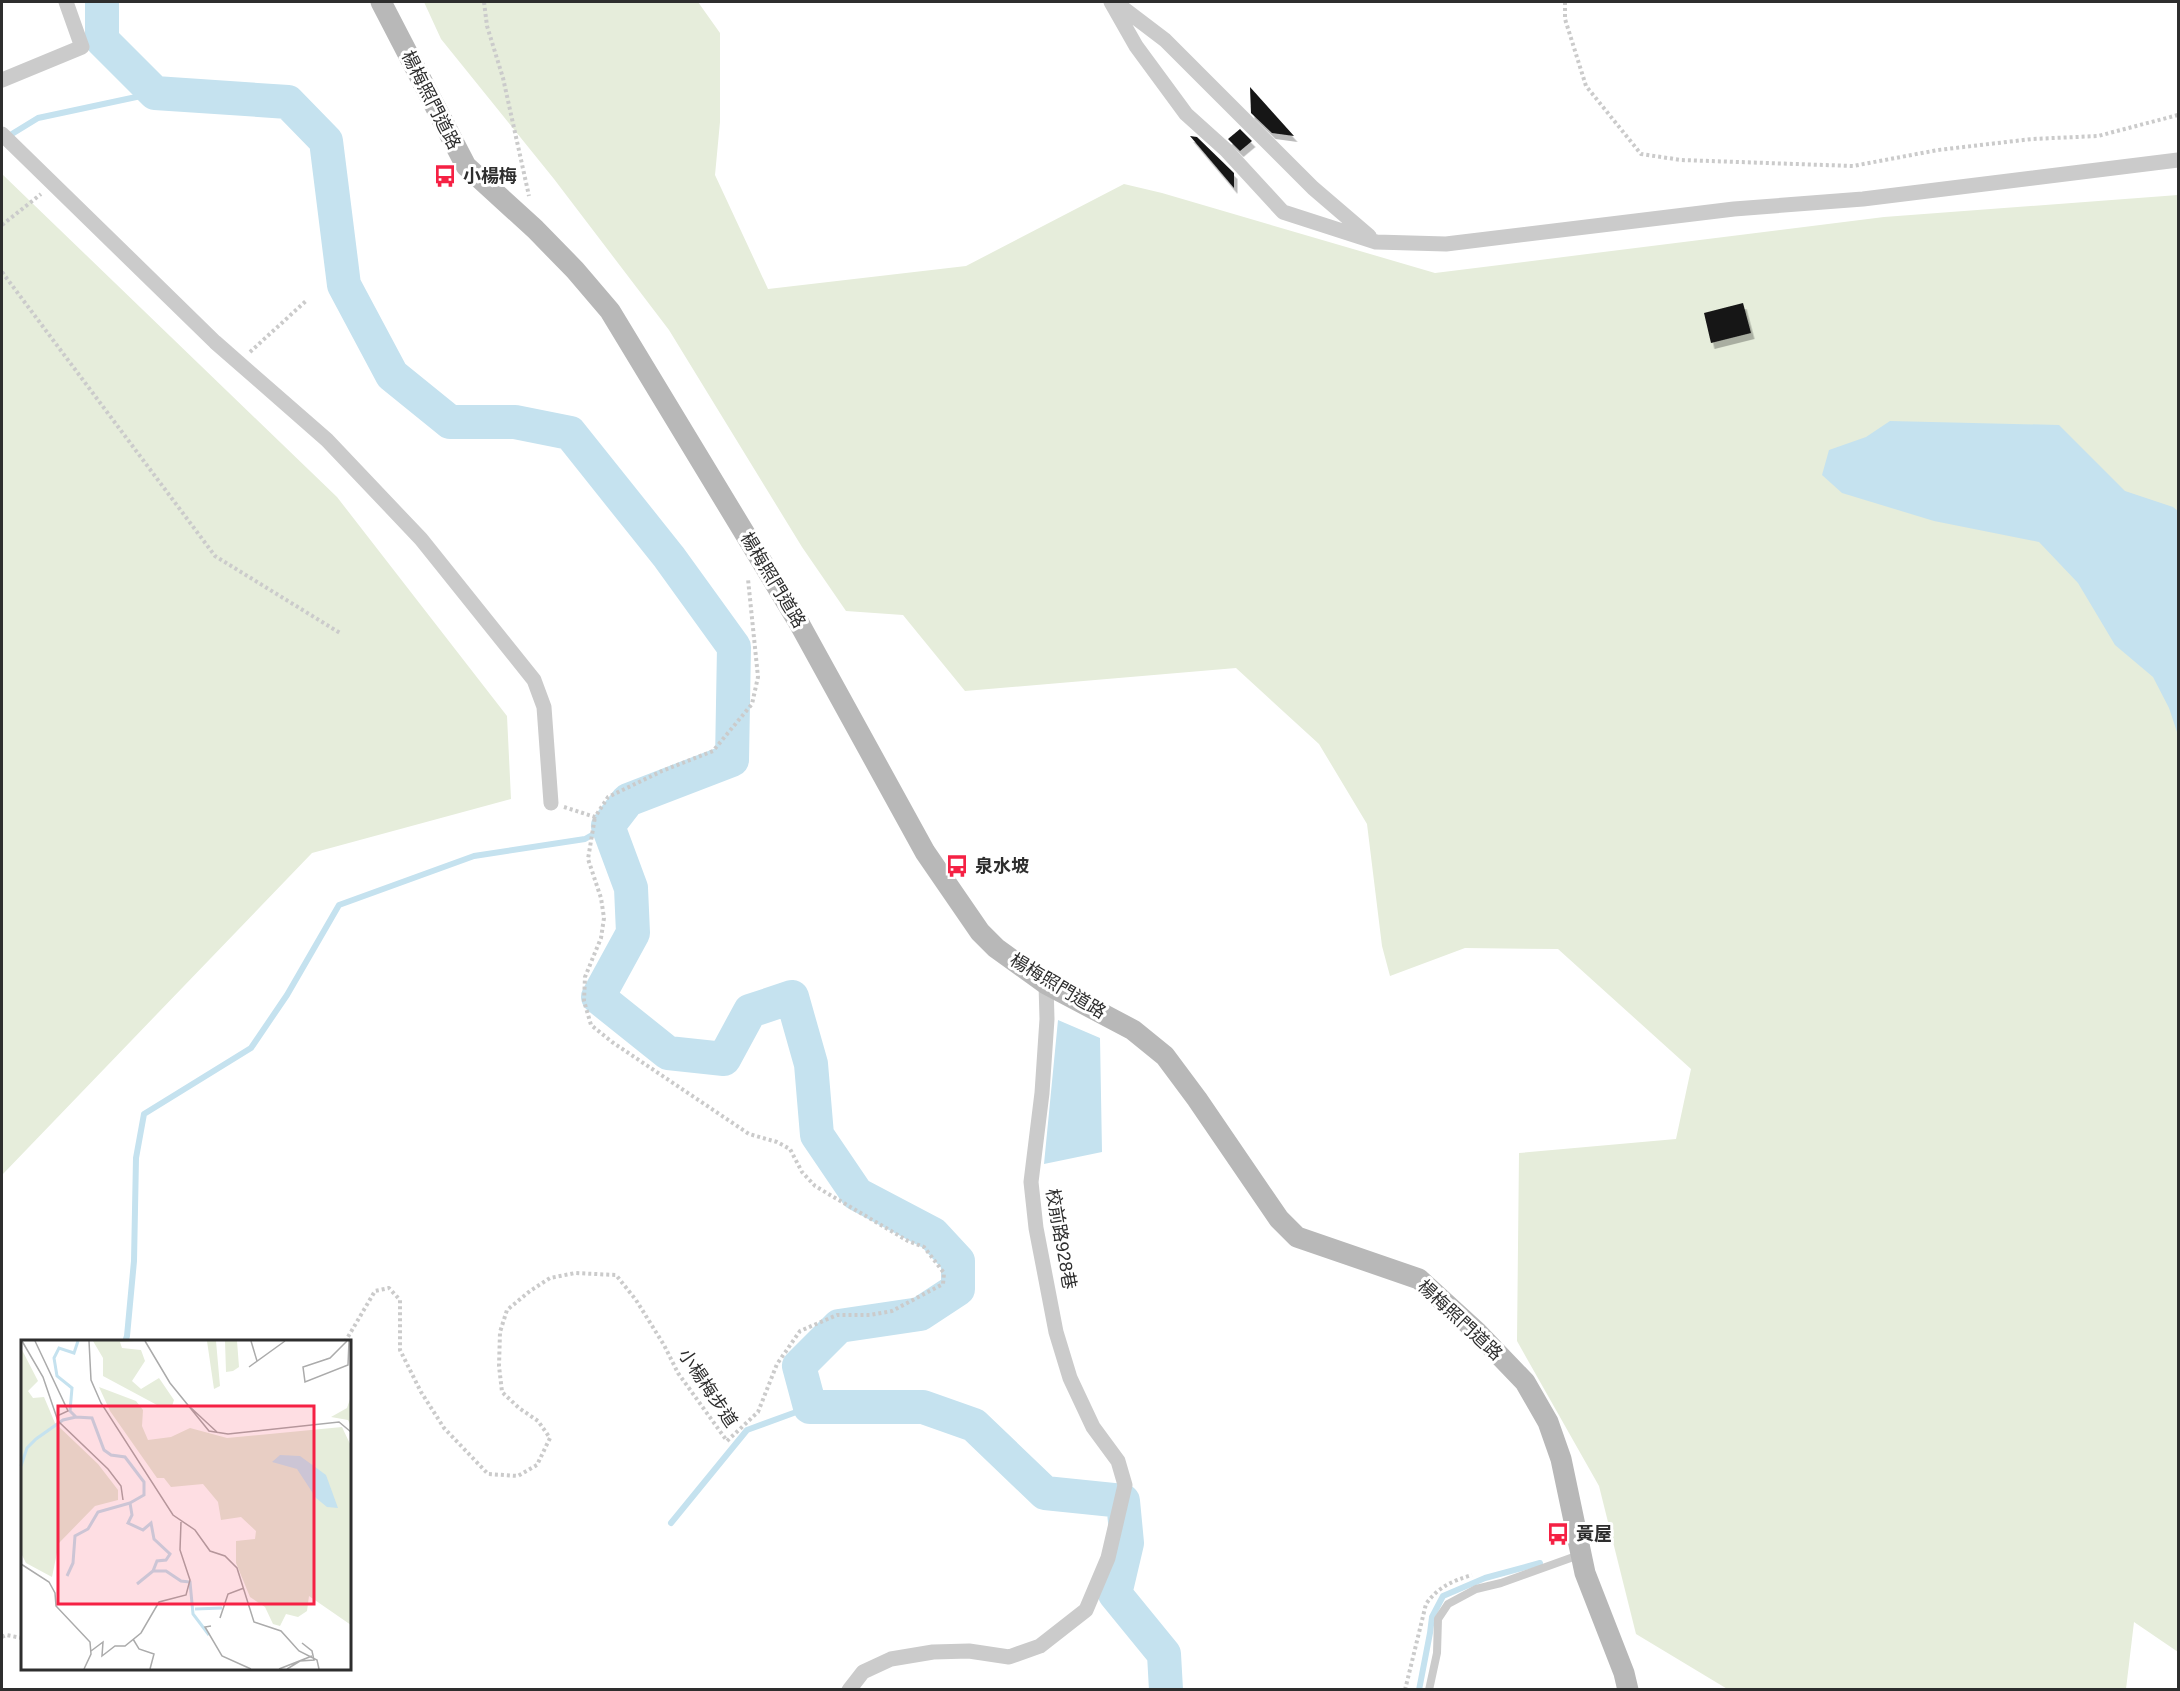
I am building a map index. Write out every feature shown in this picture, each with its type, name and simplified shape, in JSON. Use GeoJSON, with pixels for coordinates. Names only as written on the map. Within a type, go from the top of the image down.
{"type":"FeatureCollection","features":[{"type":"Feature","properties":{"kind":"street"},"geometry":{"type":"LineString","coordinates":[[2,80],[82,47],[66,2]]}},
{"type":"Feature","properties":{"kind":"street","name":"楊梅照門道路"},"geometry":{"type":"LineString","coordinates":[[381,2],[466,166],[535,229],[575,270],[610,311],[799,622],[925,852],[980,932],[996,948],[1046,984],[1133,1030],[1165,1056],[1279,1220],[1297,1237],[1419,1279],[1477,1332],[1525,1382],[1548,1422],[1561,1459],[1585,1573],[1624,1672],[1628,1689]]}},
{"type":"Feature","properties":{"kind":"street"},"geometry":{"type":"LineString","coordinates":[[1113,2],[1165,40],[1313,188],[1376,242]]}},
{"type":"Feature","properties":{"kind":"street"},"geometry":{"type":"LineString","coordinates":[[1113,2],[1136,46],[1186,114],[1226,150],[1282,212],[1376,242],[1446,244],[1734,209],[1886,196],[2178,160]]}},
{"type":"Feature","properties":{"kind":"street"},"geometry":{"type":"LineString","coordinates":[[2,134],[215,342],[327,440],[421,539],[534,680],[544,707],[551,803]]}},
{"type":"Feature","properties":{"kind":"street","name":"校前路928巷"},"geometry":{"type":"LineString","coordinates":[[849,1689],[863,1672],[891,1659],[933,1652],[969,1651],[1009,1657],[1040,1646],[1086,1610],[1108,1558],[1125,1485],[1118,1461],[1093,1426],[1070,1378],[1056,1332],[1036,1228],[1031,1182],[1042,1093],[1047,1019],[1046,984]]}},
{"type":"Feature","properties":{"kind":"lane"},"geometry":{"type":"LineString","coordinates":[[1429,1689],[1437,1653],[1438,1619],[1448,1604],[1476,1589],[1501,1583],[1581,1554]]}},
{"type":"Feature","properties":{"kind":"path"},"geometry":{"type":"LineString","coordinates":[[484,2],[487,26],[506,90],[535,229]]}},
{"type":"Feature","properties":{"kind":"path"},"geometry":{"type":"LineString","coordinates":[[1565,2],[1565,20],[1586,86],[1641,154],[1681,160],[1853,166],[1938,150],[2032,139],[2098,136],[2178,115]]}},
{"type":"Feature","properties":{"kind":"path"},"geometry":{"type":"LineString","coordinates":[[2,225],[54,185]]}},
{"type":"Feature","properties":{"kind":"path"},"geometry":{"type":"LineString","coordinates":[[2,272],[215,556],[340,633]]}},
{"type":"Feature","properties":{"kind":"path"},"geometry":{"type":"LineString","coordinates":[[238,362],[307,300]]}},
{"type":"Feature","properties":{"kind":"path"},"geometry":{"type":"LineString","coordinates":[[551,803],[595,817],[608,797],[662,771],[713,751],[752,704],[758,677],[747,571]]}},
{"type":"Feature","properties":{"kind":"path","name":"小楊梅步道"},"geometry":{"type":"LineString","coordinates":[[346,1340],[375,1291],[389,1288],[400,1300],[400,1350],[421,1392],[444,1428],[488,1474],[518,1476],[537,1465],[549,1438],[538,1421],[502,1392],[499,1366],[500,1332],[507,1310],[550,1278],[575,1273],[616,1275],[636,1300],[664,1345],[678,1373],[727,1441],[758,1412],[777,1364],[800,1331],[837,1315],[870,1315],[892,1311],[943,1284],[944,1273],[924,1246],[908,1241],[815,1186],[802,1172],[790,1149],[777,1142],[749,1134],[612,1042],[591,1024],[585,1000],[585,977],[601,938],[604,918],[601,898],[588,859],[595,817]]}},
{"type":"Feature","properties":{"kind":"path"},"geometry":{"type":"LineString","coordinates":[[2,1637],[6,1635],[21,1638]]}},
{"type":"Feature","properties":{"kind":"green space"},"geometry":{"type":"Polygon","coordinates":[[[424,2],[698,2],[720,33],[720,122],[715,175],[768,289],[966,266],[1124,184],[1162,193],[1435,273],[1884,217],[2178,195],[2178,1652],[2134,1622],[2126,1689],[1729,1690],[1636,1634],[1599,1486],[1517,1341],[1519,1153],[1676,1139],[1691,1069],[1558,949],[1465,948],[1390,976],[1382,946],[1367,824],[1319,744],[1236,668],[965,691],[903,615],[846,611],[802,547],[669,330],[554,179],[441,39],[424,2]]]}},
{"type":"Feature","properties":{"kind":"green space"},"geometry":{"type":"Polygon","coordinates":[[[2,174],[337,497],[507,716],[511,799],[312,853],[2,1175],[2,174]]]}},
{"type":"Feature","properties":{"kind":"water"},"geometry":{"type":"Polygon","coordinates":[[[1890,421],[2059,425],[2125,491],[2173,507],[2178,511],[2178,735],[2169,708],[2153,677],[2115,645],[2078,583],[2039,542],[1934,521],[1842,493],[1822,475],[1829,450],[1866,437],[1890,421]]]}},
{"type":"Feature","properties":{"kind":"water"},"geometry":{"type":"Polygon","coordinates":[[[1058,1020],[1100,1038],[1102,1152],[1044,1164],[1058,1020]]]}},
{"type":"Feature","properties":{"kind":"building"},"geometry":{"type":"Polygon","coordinates":[[[1250,87],[1294,136],[1272,133],[1251,113],[1250,87]]]}},
{"type":"Feature","properties":{"kind":"building"},"geometry":{"type":"Polygon","coordinates":[[[1240,129],[1252,141],[1240,151],[1228,139],[1240,129]]]}},
{"type":"Feature","properties":{"kind":"building"},"geometry":{"type":"Polygon","coordinates":[[[1190,136],[1197,137],[1234,173],[1234,188],[1190,136]]]}},
{"type":"Feature","properties":{"kind":"building"},"geometry":{"type":"Polygon","coordinates":[[[1743,303],[1751,333],[1711,343],[1704,313],[1743,303]]]}},
{"type":"Feature","properties":{"kind":"waterway"},"geometry":{"type":"LineString","coordinates":[[102,2],[102,40],[155,93],[288,102],[326,141],[344,285],[392,375],[450,422],[515,422],[570,433],[669,557],[734,647],[732,760],[628,800],[608,826],[631,888],[633,933],[598,997],[668,1053],[724,1059],[750,1011],[792,997],[811,1064],[817,1135],[857,1194],[933,1234],[958,1261],[958,1289],[920,1314],[839,1326],[799,1366],[810,1407],[923,1407],[974,1425],[1045,1493],[1123,1501],[1127,1543],[1115,1594],[1164,1654],[1166,1690]]}},
{"type":"Feature","properties":{"kind":"waterway"},"geometry":{"type":"LineString","coordinates":[[7,137],[38,118],[155,93]]}},
{"type":"Feature","properties":{"kind":"waterway"},"geometry":{"type":"LineString","coordinates":[[126,1340],[134,1261],[136,1158],[144,1114],[251,1048],[287,995],[339,905],[474,856],[585,839],[608,826]]}},
{"type":"Feature","properties":{"kind":"waterway"},"geometry":{"type":"LineString","coordinates":[[671,1523],[747,1430],[810,1407]]}},
{"type":"Feature","properties":{"kind":"waterway"},"geometry":{"type":"LineString","coordinates":[[1419,1690],[1432,1617],[1443,1596],[1485,1578],[1540,1563]]}},
{"type":"Feature","properties":{"kind":"place","name":"小楊梅"},"geometry":{"type":"Point","coordinates":[445,176]}},
{"type":"Feature","properties":{"kind":"place","name":"泉水坡"},"geometry":{"type":"Point","coordinates":[957,866]}},
{"type":"Feature","properties":{"kind":"place","name":"黃屋"},"geometry":{"type":"Point","coordinates":[1558,1534]}}]}
